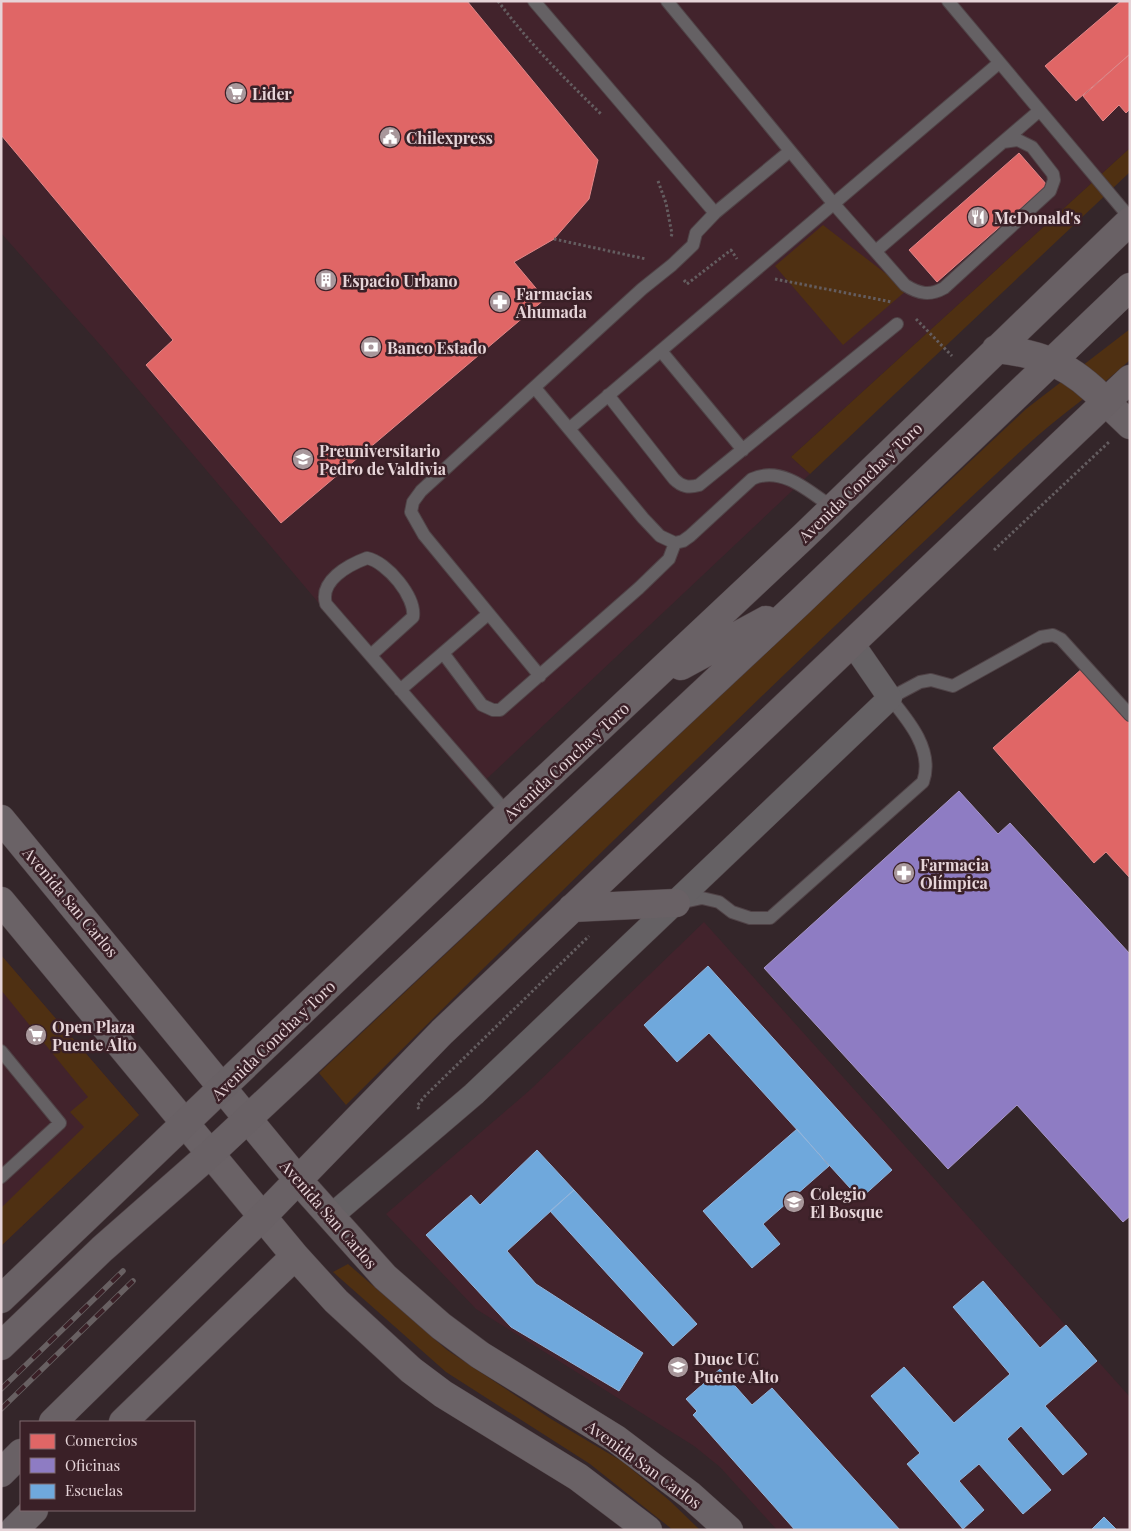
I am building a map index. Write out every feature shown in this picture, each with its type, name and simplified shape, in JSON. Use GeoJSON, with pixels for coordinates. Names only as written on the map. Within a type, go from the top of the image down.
{"type":"FeatureCollection","features":[{"type":"Feature","properties":{"kind":"main road","name":"Avenida Concha y Toro"},"geometry":{"type":"LineString","coordinates":[[1,1299],[224,1088],[508,814],[649,684],[833,508],[1130,219]]}},
{"type":"Feature","properties":{"kind":"main road"},"geometry":{"type":"LineString","coordinates":[[1,1346],[109,1243],[248,1119],[801,601],[1130,287]]}},
{"type":"Feature","properties":{"kind":"main road"},"geometry":{"type":"LineString","coordinates":[[996,349],[1020,352],[1053,360],[1090,385],[1130,425]]}},
{"type":"Feature","properties":{"kind":"main road"},"geometry":{"type":"LineString","coordinates":[[54,1421],[263,1216],[442,1032],[1130,380]]}},
{"type":"Feature","properties":{"kind":"main road"},"geometry":{"type":"LineString","coordinates":[[649,684],[801,601]]}},
{"type":"Feature","properties":{"kind":"main road","name":"Avenida San Carlos"},"geometry":{"type":"LineString","coordinates":[[1,819],[298,1180],[385,1277],[440,1326],[480,1355],[616,1439],[690,1496],[730,1530]]}},
{"type":"Feature","properties":{"kind":"main road"},"geometry":{"type":"LineString","coordinates":[[1,901],[263,1216],[294,1256],[336,1301],[411,1370],[443,1394],[578,1477],[648,1530]]}},
{"type":"Feature","properties":{"kind":"main road"},"geometry":{"type":"LineString","coordinates":[[572,908],[676,903]]}},
{"type":"Feature","properties":{"kind":"main road"},"geometry":{"type":"LineString","coordinates":[[124,1421],[294,1256]]}},
{"type":"Feature","properties":{"kind":"main road"},"geometry":{"type":"LineString","coordinates":[[14,1530],[33,1511]]}},
{"type":"Feature","properties":{"kind":"street"},"geometry":{"type":"LineString","coordinates":[[330,1217],[474,1094],[890,698],[852,643]]}},
{"type":"Feature","properties":{"kind":"lane"},"geometry":{"type":"LineString","coordinates":[[534,1],[714,213]]}},
{"type":"Feature","properties":{"kind":"lane"},"geometry":{"type":"LineString","coordinates":[[667,1],[833,203],[877,250],[905,285],[913,290],[930,294],[944,288],[1050,191],[1053,186],[1053,174],[1032,147],[1018,140],[1003,142]]}},
{"type":"Feature","properties":{"kind":"lane"},"geometry":{"type":"LineString","coordinates":[[948,1],[1038,112],[1130,219]]}},
{"type":"Feature","properties":{"kind":"lane"},"geometry":{"type":"LineString","coordinates":[[570,428],[999,63]]}},
{"type":"Feature","properties":{"kind":"lane"},"geometry":{"type":"LineString","coordinates":[[877,250],[1038,112]]}},
{"type":"Feature","properties":{"kind":"lane"},"geometry":{"type":"LineString","coordinates":[[540,676],[487,615],[415,522],[411,512],[413,502],[421,491],[452,461],[535,388],[642,289],[672,265],[692,245],[696,233],[714,213],[790,151]]}},
{"type":"Feature","properties":{"kind":"lane"},"geometry":{"type":"LineString","coordinates":[[608,395],[674,479],[692,488],[699,485],[743,450],[897,324]]}},
{"type":"Feature","properties":{"kind":"lane"},"geometry":{"type":"LineString","coordinates":[[661,351],[743,450]]}},
{"type":"Feature","properties":{"kind":"lane"},"geometry":{"type":"LineString","coordinates":[[535,388],[643,518],[660,536],[675,543],[684,541],[752,479],[761,475],[772,474],[796,482],[833,508]]}},
{"type":"Feature","properties":{"kind":"lane"},"geometry":{"type":"LineString","coordinates":[[443,653],[482,705],[493,710],[505,706],[663,565],[673,552],[675,543]]}},
{"type":"Feature","properties":{"kind":"lane"},"geometry":{"type":"LineString","coordinates":[[371,656],[413,617],[414,608],[412,599],[383,564],[367,558],[333,579],[326,586],[323,594],[326,604],[400,690],[508,814]]}},
{"type":"Feature","properties":{"kind":"lane"},"geometry":{"type":"LineString","coordinates":[[400,690],[487,615]]}},
{"type":"Feature","properties":{"kind":"lane"},"geometry":{"type":"LineString","coordinates":[[676,903],[702,898],[719,902],[732,912],[750,918],[770,918],[923,782],[927,770],[926,756],[922,745],[890,698],[920,682],[931,680],[953,686],[1041,637],[1053,635],[1061,639],[1130,715]]}},
{"type":"Feature","properties":{"kind":"lane"},"geometry":{"type":"LineString","coordinates":[[1,1051],[60,1123],[1,1177]]}},
{"type":"Feature","properties":{"kind":"path"},"geometry":{"type":"LineString","coordinates":[[498,1],[518,28],[555,70],[608,121]]}},
{"type":"Feature","properties":{"kind":"path"},"geometry":{"type":"LineString","coordinates":[[654,176],[660,182],[666,203],[672,234],[668,241]]}},
{"type":"Feature","properties":{"kind":"shaded area"},"geometry":{"type":"Polygon","coordinates":[[[1,1],[1130,1],[1130,148],[791,457],[810,474],[476,789],[103,348],[1,233],[1,1]]]}},
{"type":"Feature","properties":{"kind":"shaded area"},"geometry":{"type":"Polygon","coordinates":[[[1130,148],[1130,172],[810,474],[791,457],[1130,148]]]}},
{"type":"Feature","properties":{"kind":"shaded area"},"geometry":{"type":"Polygon","coordinates":[[[823,225],[907,290],[843,345],[775,266],[823,225]]]}},
{"type":"Feature","properties":{"kind":"shaded area"},"geometry":{"type":"Polygon","coordinates":[[[1130,329],[1130,360],[1038,436],[853,609],[598,856],[346,1105],[319,1073],[1026,409],[1130,329]]]}},
{"type":"Feature","properties":{"kind":"shaded area","name":"Colegio El Bosque"},"geometry":{"type":"Polygon","coordinates":[[[704,922],[1130,1397],[1130,1530],[777,1530],[720,1467],[694,1446],[476,1309],[386,1214],[530,1090],[704,922]]]}},
{"type":"Feature","properties":{"kind":"shaded area","name":"Open Plaza Puente Alto"},"geometry":{"type":"Polygon","coordinates":[[[1,955],[139,1115],[1,1246],[1,955]]]}},
{"type":"Feature","properties":{"kind":"shaded area"},"geometry":{"type":"Polygon","coordinates":[[[1,955],[139,1115],[1,1246],[1,1208],[84,1127],[70,1112],[88,1097],[1,990],[1,955]]]}},
{"type":"Feature","properties":{"kind":"shaded area"},"geometry":{"type":"Polygon","coordinates":[[[348,1264],[447,1350],[551,1419],[623,1462],[670,1501],[700,1530],[673,1530],[590,1464],[446,1372],[333,1272],[348,1264]]]}},
{"type":"Feature","properties":{"kind":"building: Comercios","name":"Espacio Urbano"},"geometry":{"type":"Polygon","coordinates":[[[1,1],[467,1],[598,160],[589,199],[554,239],[514,262],[545,299],[281,523],[146,365],[173,340],[1,135],[1,1]]]}},
{"type":"Feature","properties":{"kind":"building: Comercios"},"geometry":{"type":"Polygon","coordinates":[[[1121,1],[1130,1],[1130,54],[1076,101],[1045,66],[1121,1]]]}},
{"type":"Feature","properties":{"kind":"building: Comercios"},"geometry":{"type":"Polygon","coordinates":[[[1130,54],[1130,109],[1126,113],[1119,105],[1103,121],[1083,96],[1130,54]]]}},
{"type":"Feature","properties":{"kind":"building: Comercios","name":"McDonald's"},"geometry":{"type":"Polygon","coordinates":[[[1019,153],[1047,185],[937,282],[909,250],[1019,153]]]}},
{"type":"Feature","properties":{"kind":"building: Comercios"},"geometry":{"type":"Polygon","coordinates":[[[1084,667],[1130,719],[1130,878],[1106,852],[1094,863],[993,748],[1084,667]]]}},
{"type":"Feature","properties":{"kind":"building: Oficinas"},"geometry":{"type":"Polygon","coordinates":[[[959,791],[998,834],[1010,823],[1130,954],[1130,1216],[1123,1222],[1017,1105],[948,1169],[764,968],[959,791]]]}},
{"type":"Feature","properties":{"kind":"building: Escuelas"},"geometry":{"type":"Polygon","coordinates":[[[708,966],[892,1170],[860,1199],[709,1033],[677,1062],[644,1025],[708,966]]]}},
{"type":"Feature","properties":{"kind":"building: Escuelas"},"geometry":{"type":"Polygon","coordinates":[[[797,1129],[829,1166],[763,1224],[780,1244],[752,1268],[703,1211],[797,1129]]]}},
{"type":"Feature","properties":{"kind":"building: Escuelas"},"geometry":{"type":"Polygon","coordinates":[[[537,1150],[574,1190],[507,1251],[536,1284],[643,1353],[619,1391],[511,1327],[426,1235],[471,1195],[480,1205],[537,1150]]]}},
{"type":"Feature","properties":{"kind":"building: Escuelas"},"geometry":{"type":"Polygon","coordinates":[[[574,1190],[697,1324],[673,1346],[550,1211],[574,1190]]]}},
{"type":"Feature","properties":{"kind":"building: Escuelas"},"geometry":{"type":"Polygon","coordinates":[[[983,1281],[1040,1348],[1066,1325],[1097,1361],[1045,1406],[1087,1454],[1063,1475],[1021,1426],[1007,1439],[1051,1490],[1023,1514],[979,1464],[959,1481],[984,1510],[963,1529],[907,1464],[920,1453],[871,1396],[904,1367],[954,1423],[1010,1374],[953,1307],[983,1281]]]}},
{"type":"Feature","properties":{"kind":"building: Escuelas"},"geometry":{"type":"Polygon","coordinates":[[[720,1369],[752,1405],[772,1388],[900,1530],[795,1530],[693,1415],[697,1411],[686,1399],[720,1369]]]}},
{"type":"Feature","properties":{"kind":"building: Escuelas"},"geometry":{"type":"Polygon","coordinates":[[[1104,1517],[1117,1530],[1091,1530],[1104,1517]]]}},
{"type":"Feature","properties":{"kind":"railway"},"geometry":{"type":"LineString","coordinates":[[1,1389],[123,1271]]}},
{"type":"Feature","properties":{"kind":"railway"},"geometry":{"type":"LineString","coordinates":[[1,1409],[133,1281]]}},
{"type":"Feature","properties":{"kind":"place","name":"Lider"},"geometry":{"type":"Point","coordinates":[236,93]}},
{"type":"Feature","properties":{"kind":"place","name":"Chilexpress"},"geometry":{"type":"Point","coordinates":[390,137]}},
{"type":"Feature","properties":{"kind":"place","name":"McDonald's"},"geometry":{"type":"Point","coordinates":[978,217]}},
{"type":"Feature","properties":{"kind":"place","name":"Espacio Urbano"},"geometry":{"type":"Point","coordinates":[326,280]}},
{"type":"Feature","properties":{"kind":"place","name":"Farmacias Ahumada"},"geometry":{"type":"Point","coordinates":[500,302]}},
{"type":"Feature","properties":{"kind":"place","name":"Banco Estado"},"geometry":{"type":"Point","coordinates":[371,347]}},
{"type":"Feature","properties":{"kind":"place","name":"Preuniversitario Pedro de Valdivia"},"geometry":{"type":"Point","coordinates":[303,459]}},
{"type":"Feature","properties":{"kind":"place","name":"Farmacia Olímpica"},"geometry":{"type":"Point","coordinates":[904,873]}},
{"type":"Feature","properties":{"kind":"place","name":"Open Plaza Puente Alto"},"geometry":{"type":"Point","coordinates":[36,1035]}},
{"type":"Feature","properties":{"kind":"place","name":"Colegio El Bosque"},"geometry":{"type":"Point","coordinates":[794,1202]}},
{"type":"Feature","properties":{"kind":"place","name":"Duoc UC Puente Alto"},"geometry":{"type":"Point","coordinates":[678,1367]}}]}
